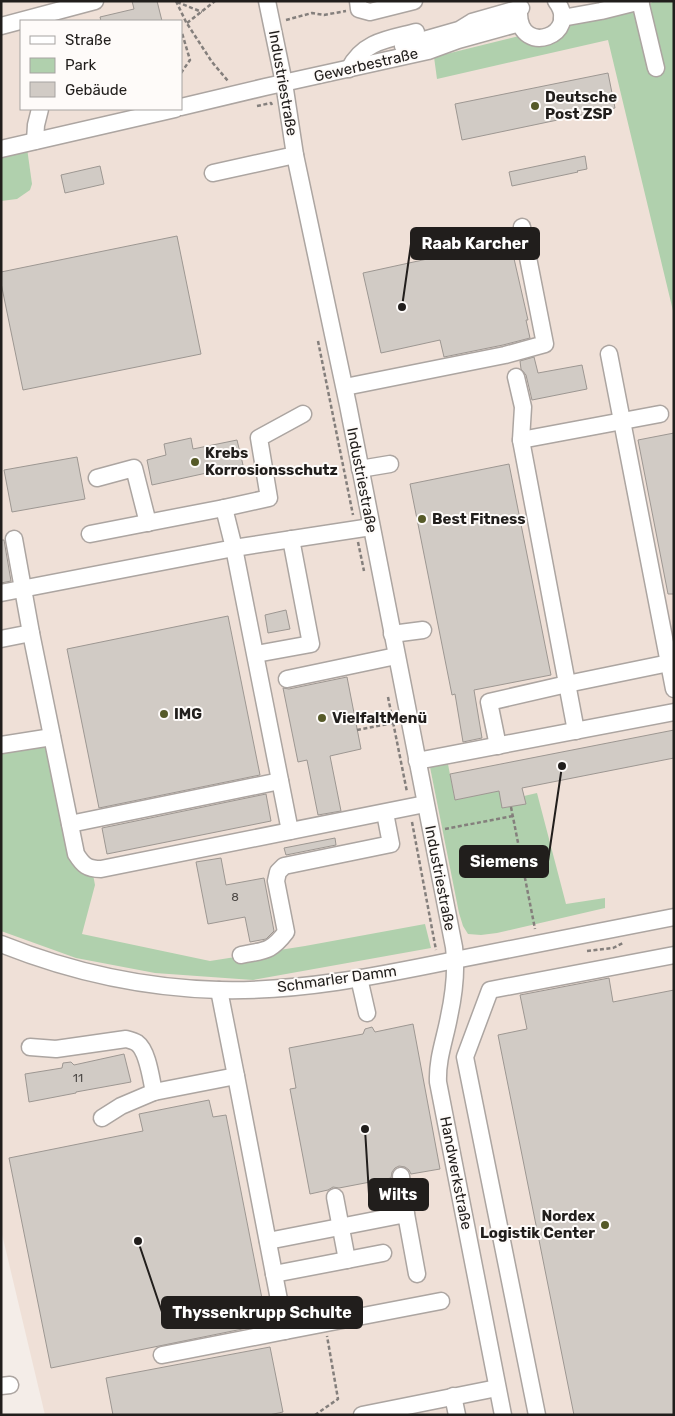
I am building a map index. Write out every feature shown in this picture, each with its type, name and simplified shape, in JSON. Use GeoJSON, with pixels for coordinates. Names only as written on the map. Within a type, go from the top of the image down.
{"type":"FeatureCollection","features":[{"type":"Feature","properties":{"kind":"street"},"geometry":{"type":"LineString","coordinates":[[1,26],[42,8],[95,1]]}},
{"type":"Feature","properties":{"kind":"street","name":"Industriestraße"},"geometry":{"type":"LineString","coordinates":[[268,1],[284,83],[295,155],[360,469],[363,528],[392,634],[417,761],[417,806],[431,832],[456,960]]}},
{"type":"Feature","properties":{"kind":"street"},"geometry":{"type":"LineString","coordinates":[[358,5],[370,12],[414,1]]}},
{"type":"Feature","properties":{"kind":"street"},"geometry":{"type":"LineString","coordinates":[[349,69],[354,60],[370,45],[378,41],[456,23],[472,22],[522,11],[526,33],[538,38],[545,38],[560,26],[562,18],[556,1]]}},
{"type":"Feature","properties":{"kind":"street"},"geometry":{"type":"LineString","coordinates":[[562,18],[641,1],[656,68]]}},
{"type":"Feature","properties":{"kind":"street","name":"Gewerbestraße"},"geometry":{"type":"LineString","coordinates":[[182,106],[428,51],[458,40],[522,11]]}},
{"type":"Feature","properties":{"kind":"street"},"geometry":{"type":"LineString","coordinates":[[35,141],[40,110]]}},
{"type":"Feature","properties":{"kind":"street","name":"Gewerbestraße"},"geometry":{"type":"LineString","coordinates":[[1,149],[163,110]]}},
{"type":"Feature","properties":{"kind":"street"},"geometry":{"type":"LineString","coordinates":[[213,174],[295,155]]}},
{"type":"Feature","properties":{"kind":"street"},"geometry":{"type":"LineString","coordinates":[[350,386],[505,355],[545,344],[522,227]]}},
{"type":"Feature","properties":{"kind":"street"},"geometry":{"type":"LineString","coordinates":[[609,354],[674,689]]}},
{"type":"Feature","properties":{"kind":"street"},"geometry":{"type":"LineString","coordinates":[[516,377],[523,407],[521,440],[576,731]]}},
{"type":"Feature","properties":{"kind":"street"},"geometry":{"type":"LineString","coordinates":[[90,534],[269,498],[259,438],[303,414]]}},
{"type":"Feature","properties":{"kind":"street"},"geometry":{"type":"LineString","coordinates":[[521,440],[660,414]]}},
{"type":"Feature","properties":{"kind":"street"},"geometry":{"type":"LineString","coordinates":[[360,469],[390,464]]}},
{"type":"Feature","properties":{"kind":"street"},"geometry":{"type":"LineString","coordinates":[[97,478],[134,468],[148,523]]}},
{"type":"Feature","properties":{"kind":"street"},"geometry":{"type":"LineString","coordinates":[[224,508],[256,654],[290,831]]}},
{"type":"Feature","properties":{"kind":"street"},"geometry":{"type":"LineString","coordinates":[[1,593],[234,548],[363,528]]}},
{"type":"Feature","properties":{"kind":"street"},"geometry":{"type":"LineString","coordinates":[[14,539],[76,854],[82,863],[92,869],[101,869],[417,806]]}},
{"type":"Feature","properties":{"kind":"street"},"geometry":{"type":"LineString","coordinates":[[256,654],[311,644],[291,539]]}},
{"type":"Feature","properties":{"kind":"street"},"geometry":{"type":"LineString","coordinates":[[392,634],[423,630]]}},
{"type":"Feature","properties":{"kind":"street"},"geometry":{"type":"LineString","coordinates":[[1,639],[31,633]]}},
{"type":"Feature","properties":{"kind":"street"},"geometry":{"type":"LineString","coordinates":[[287,679],[396,656]]}},
{"type":"Feature","properties":{"kind":"street"},"geometry":{"type":"LineString","coordinates":[[498,746],[489,702],[669,663]]}},
{"type":"Feature","properties":{"kind":"street"},"geometry":{"type":"LineString","coordinates":[[417,761],[674,712]]}},
{"type":"Feature","properties":{"kind":"street"},"geometry":{"type":"LineString","coordinates":[[1,745],[52,737]]}},
{"type":"Feature","properties":{"kind":"street"},"geometry":{"type":"LineString","coordinates":[[70,824],[280,782]]}},
{"type":"Feature","properties":{"kind":"street"},"geometry":{"type":"LineString","coordinates":[[241,955],[269,949],[278,943],[286,932],[276,881],[278,872],[284,866],[391,844],[385,813]]}},
{"type":"Feature","properties":{"kind":"street","name":"Schmarler Damm"},"geometry":{"type":"LineString","coordinates":[[1,944],[33,957],[66,967],[120,980],[163,986],[218,990],[295,987],[359,978],[674,917]]}},
{"type":"Feature","properties":{"kind":"street"},"geometry":{"type":"LineString","coordinates":[[537,1415],[465,1057],[490,990],[669,956]]}},
{"type":"Feature","properties":{"kind":"street","name":"Handwerkstraße"},"geometry":{"type":"LineString","coordinates":[[456,960],[456,976],[439,1060],[438,1082],[503,1415]]}},
{"type":"Feature","properties":{"kind":"street"},"geometry":{"type":"LineString","coordinates":[[359,978],[367,1013]]}},
{"type":"Feature","properties":{"kind":"street"},"geometry":{"type":"LineString","coordinates":[[218,990],[285,1331]]}},
{"type":"Feature","properties":{"kind":"street"},"geometry":{"type":"LineString","coordinates":[[30,1047],[56,1049],[126,1038],[136,1042],[142,1048],[154,1092]]}},
{"type":"Feature","properties":{"kind":"street"},"geometry":{"type":"LineString","coordinates":[[102,1118],[121,1106],[154,1092],[236,1076]]}},
{"type":"Feature","properties":{"kind":"street"},"geometry":{"type":"LineString","coordinates":[[401,1176],[417,1274]]}},
{"type":"Feature","properties":{"kind":"street"},"geometry":{"type":"LineString","coordinates":[[335,1197],[346,1260]]}},
{"type":"Feature","properties":{"kind":"street"},"geometry":{"type":"LineString","coordinates":[[268,1241],[406,1214]]}},
{"type":"Feature","properties":{"kind":"street"},"geometry":{"type":"LineString","coordinates":[[274,1274],[383,1253]]}},
{"type":"Feature","properties":{"kind":"street"},"geometry":{"type":"LineString","coordinates":[[162,1355],[441,1301]]}},
{"type":"Feature","properties":{"kind":"street"},"geometry":{"type":"LineString","coordinates":[[362,1415],[497,1388]]}},
{"type":"Feature","properties":{"kind":"street"},"geometry":{"type":"LineString","coordinates":[[453,1396],[457,1415]]}},
{"type":"Feature","properties":{"kind":"path"},"geometry":{"type":"LineString","coordinates":[[176,1],[202,12]]}},
{"type":"Feature","properties":{"kind":"path"},"geometry":{"type":"LineString","coordinates":[[176,1],[212,62],[237,93]]}},
{"type":"Feature","properties":{"kind":"path"},"geometry":{"type":"LineString","coordinates":[[188,23],[215,1]]}},
{"type":"Feature","properties":{"kind":"path"},"geometry":{"type":"LineString","coordinates":[[298,16],[324,15],[358,5]]}},
{"type":"Feature","properties":{"kind":"path"},"geometry":{"type":"LineString","coordinates":[[182,33],[190,60],[182,72]]}},
{"type":"Feature","properties":{"kind":"path"},"geometry":{"type":"LineString","coordinates":[[318,341],[363,528],[365,576]]}},
{"type":"Feature","properties":{"kind":"path"},"geometry":{"type":"LineString","coordinates":[[388,696],[393,723],[417,806],[439,963]]}},
{"type":"Feature","properties":{"kind":"path"},"geometry":{"type":"LineString","coordinates":[[357,730],[393,723]]}},
{"type":"Feature","properties":{"kind":"path"},"geometry":{"type":"LineString","coordinates":[[511,806],[536,933]]}},
{"type":"Feature","properties":{"kind":"path"},"geometry":{"type":"LineString","coordinates":[[431,832],[513,816]]}},
{"type":"Feature","properties":{"kind":"path"},"geometry":{"type":"LineString","coordinates":[[316,1415],[338,1399],[325,1323]]}},
{"type":"Feature","properties":{"kind":"shaded area"},"geometry":{"type":"Polygon","coordinates":[[[1,1],[674,1],[674,1415],[45,1415],[1,1230],[1,1]]]}},
{"type":"Feature","properties":{"kind":"green space"},"geometry":{"type":"Polygon","coordinates":[[[654,1],[674,1],[674,315],[608,40],[437,79],[434,57],[649,4],[654,1]]]}},
{"type":"Feature","properties":{"kind":"green space"},"geometry":{"type":"Polygon","coordinates":[[[27,148],[32,184],[30,190],[17,199],[1,201],[1,154],[27,148]]]}},
{"type":"Feature","properties":{"kind":"green space"},"geometry":{"type":"Polygon","coordinates":[[[52,737],[76,854],[92,869],[95,885],[82,934],[210,961],[425,924],[431,948],[253,980],[155,973],[76,958],[1,931],[1,745],[52,737]]]}},
{"type":"Feature","properties":{"kind":"green space"},"geometry":{"type":"Polygon","coordinates":[[[447,759],[455,800],[507,789],[500,794],[503,808],[525,804],[524,796],[537,793],[566,904],[605,898],[605,908],[497,933],[468,934],[459,913],[429,762],[447,759]]]}},
{"type":"Feature","properties":{"kind":"building"},"geometry":{"type":"Polygon","coordinates":[[[132,1],[157,1],[162,20],[101,20],[100,17],[134,9],[132,1]]]}},
{"type":"Feature","properties":{"kind":"building","name":"Deutsche Post ZSP"},"geometry":{"type":"Polygon","coordinates":[[[608,73],[615,108],[462,140],[455,104],[608,73]]]}},
{"type":"Feature","properties":{"kind":"building"},"geometry":{"type":"Polygon","coordinates":[[[585,156],[587,169],[512,186],[509,172],[585,156]]]}},
{"type":"Feature","properties":{"kind":"building"},"geometry":{"type":"Polygon","coordinates":[[[100,166],[104,184],[65,193],[61,175],[100,166]]]}},
{"type":"Feature","properties":{"kind":"building"},"geometry":{"type":"Polygon","coordinates":[[[177,236],[201,354],[23,390],[1,283],[1,272],[177,236]]]}},
{"type":"Feature","properties":{"kind":"building"},"geometry":{"type":"Polygon","coordinates":[[[510,241],[528,320],[526,320],[530,338],[444,357],[440,340],[381,353],[363,273],[510,241]]]}},
{"type":"Feature","properties":{"kind":"building"},"geometry":{"type":"Polygon","coordinates":[[[534,357],[538,373],[582,365],[587,389],[532,400],[526,375],[521,369],[520,361],[534,357]]]}},
{"type":"Feature","properties":{"kind":"building"},"geometry":{"type":"Polygon","coordinates":[[[674,433],[674,594],[668,594],[638,440],[674,433]]]}},
{"type":"Feature","properties":{"kind":"building","name":"Krebs Korrosionsschutz"},"geometry":{"type":"Polygon","coordinates":[[[191,438],[193,449],[237,440],[243,465],[152,485],[147,460],[166,455],[164,444],[191,438]]]}},
{"type":"Feature","properties":{"kind":"building"},"geometry":{"type":"Polygon","coordinates":[[[77,457],[85,499],[12,512],[4,470],[77,457]]]}},
{"type":"Feature","properties":{"kind":"building"},"geometry":{"type":"Polygon","coordinates":[[[509,464],[551,675],[474,690],[482,738],[463,742],[455,694],[452,695],[410,484],[509,464]]]}},
{"type":"Feature","properties":{"kind":"building"},"geometry":{"type":"Polygon","coordinates":[[[1,540],[4,540],[11,581],[1,583],[1,540]]]}},
{"type":"Feature","properties":{"kind":"building"},"geometry":{"type":"Polygon","coordinates":[[[286,610],[290,629],[268,633],[265,615],[286,610]]]}},
{"type":"Feature","properties":{"kind":"building","name":"IMG"},"geometry":{"type":"Polygon","coordinates":[[[228,616],[260,775],[99,808],[67,649],[228,616]]]}},
{"type":"Feature","properties":{"kind":"building","name":"VielfaltMenü"},"geometry":{"type":"Polygon","coordinates":[[[347,677],[361,749],[330,756],[341,811],[318,815],[307,760],[298,762],[283,688],[289,689],[347,677]]]}},
{"type":"Feature","properties":{"kind":"building"},"geometry":{"type":"Polygon","coordinates":[[[674,730],[674,758],[522,788],[526,804],[502,808],[499,791],[455,800],[450,774],[674,730]]]}},
{"type":"Feature","properties":{"kind":"building"},"geometry":{"type":"Polygon","coordinates":[[[266,794],[271,821],[107,854],[102,828],[266,794]]]}},
{"type":"Feature","properties":{"kind":"building"},"geometry":{"type":"Polygon","coordinates":[[[335,838],[336,845],[286,855],[284,848],[335,838]]]}},
{"type":"Feature","properties":{"kind":"building"},"geometry":{"type":"Polygon","coordinates":[[[221,858],[226,885],[264,878],[274,931],[266,939],[250,942],[245,917],[208,924],[196,862],[221,858]]]}},
{"type":"Feature","properties":{"kind":"building","name":"Nordex Logistik Center"},"geometry":{"type":"Polygon","coordinates":[[[609,978],[613,1002],[674,990],[674,1415],[574,1415],[498,1035],[527,1029],[520,995],[609,978]]]}},
{"type":"Feature","properties":{"kind":"building"},"geometry":{"type":"Polygon","coordinates":[[[413,1024],[440,1169],[411,1174],[405,1167],[399,1166],[392,1172],[391,1178],[339,1188],[333,1187],[310,1194],[290,1089],[296,1088],[289,1048],[363,1034],[365,1029],[372,1027],[375,1032],[413,1024]]]}},
{"type":"Feature","properties":{"kind":"building"},"geometry":{"type":"Polygon","coordinates":[[[124,1054],[131,1082],[29,1102],[25,1074],[62,1068],[63,1063],[71,1062],[74,1065],[124,1054]]]}},
{"type":"Feature","properties":{"kind":"building"},"geometry":{"type":"Polygon","coordinates":[[[209,1100],[213,1117],[226,1115],[267,1324],[51,1368],[9,1158],[143,1131],[139,1114],[209,1100]]]}},
{"type":"Feature","properties":{"kind":"building"},"geometry":{"type":"Polygon","coordinates":[[[270,1347],[283,1412],[269,1415],[113,1415],[106,1378],[270,1347]]]}},
{"type":"Feature","properties":{"kind":"place","name":"Deutsche Post ZSP"},"geometry":{"type":"Point","coordinates":[535,106]}},
{"type":"Feature","properties":{"kind":"place","name":"Raab Karcher"},"geometry":{"type":"Point","coordinates":[402,307]}},
{"type":"Feature","properties":{"kind":"place","name":"Krebs Korrosionsschutz"},"geometry":{"type":"Point","coordinates":[195,462]}},
{"type":"Feature","properties":{"kind":"place","name":"Best Fitness"},"geometry":{"type":"Point","coordinates":[422,519]}},
{"type":"Feature","properties":{"kind":"place","name":"IMG"},"geometry":{"type":"Point","coordinates":[164,714]}},
{"type":"Feature","properties":{"kind":"place","name":"VielfaltMenü"},"geometry":{"type":"Point","coordinates":[322,718]}},
{"type":"Feature","properties":{"kind":"place","name":"Siemens"},"geometry":{"type":"Point","coordinates":[562,766]}},
{"type":"Feature","properties":{"kind":"place","name":"Wilts"},"geometry":{"type":"Point","coordinates":[365,1129]}},
{"type":"Feature","properties":{"kind":"place","name":"Nordex Logistik Center"},"geometry":{"type":"Point","coordinates":[605,1225]}},
{"type":"Feature","properties":{"kind":"place","name":"Thyssenkrupp Schulte"},"geometry":{"type":"Point","coordinates":[138,1241]}}]}
